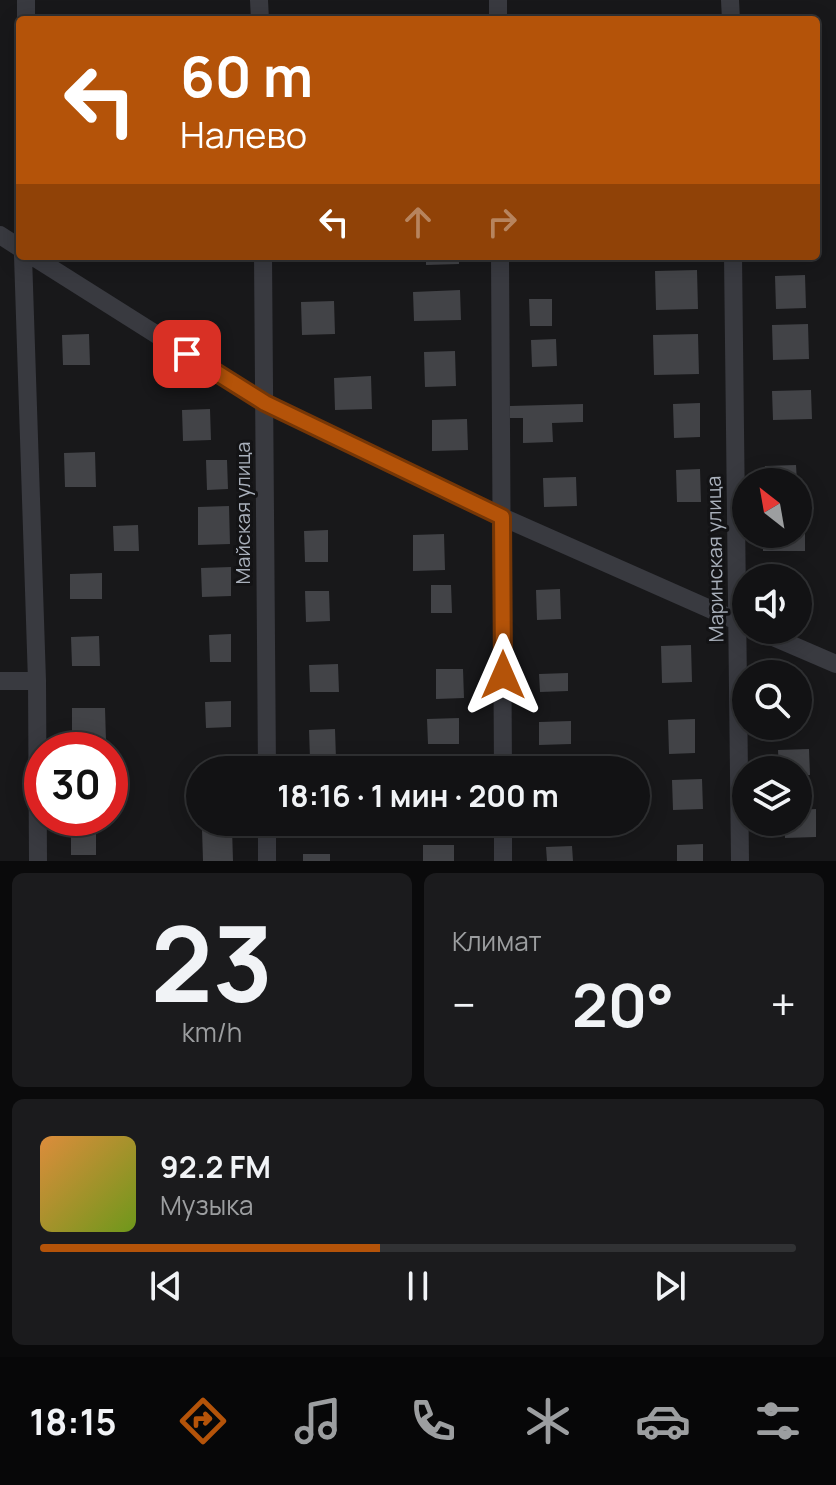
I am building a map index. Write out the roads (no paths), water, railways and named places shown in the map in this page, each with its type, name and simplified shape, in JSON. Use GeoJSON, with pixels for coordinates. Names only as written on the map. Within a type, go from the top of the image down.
{"type":"FeatureCollection","features":[{"type":"Feature","properties":{"kind":"street"},"geometry":{"type":"LineString","coordinates":[[23,260],[37,681],[38,861]]}},
{"type":"Feature","properties":{"kind":"street"},"geometry":{"type":"LineString","coordinates":[[38,260],[265,403],[502,517],[732,619]]}},
{"type":"Feature","properties":{"kind":"street","name":"Майская улица"},"geometry":{"type":"LineString","coordinates":[[263,260],[267,756]]}},
{"type":"Feature","properties":{"kind":"street"},"geometry":{"type":"LineString","coordinates":[[500,260],[503,756]]}},
{"type":"Feature","properties":{"kind":"street","name":"Маринская улица"},"geometry":{"type":"LineString","coordinates":[[733,260],[741,564]]}},
{"type":"Feature","properties":{"kind":"street","name":"Маринская улица"},"geometry":{"type":"LineString","coordinates":[[740,861],[742,644]]}},
{"type":"Feature","properties":{"kind":"street"},"geometry":{"type":"LineString","coordinates":[[790,644],[836,664]]}},
{"type":"Feature","properties":{"kind":"street"},"geometry":{"type":"LineString","coordinates":[[0,681],[37,681]]}},
{"type":"Feature","properties":{"kind":"street"},"geometry":{"type":"LineString","coordinates":[[267,836],[267,861]]}},
{"type":"Feature","properties":{"kind":"street"},"geometry":{"type":"LineString","coordinates":[[503,836],[503,861]]}}]}
